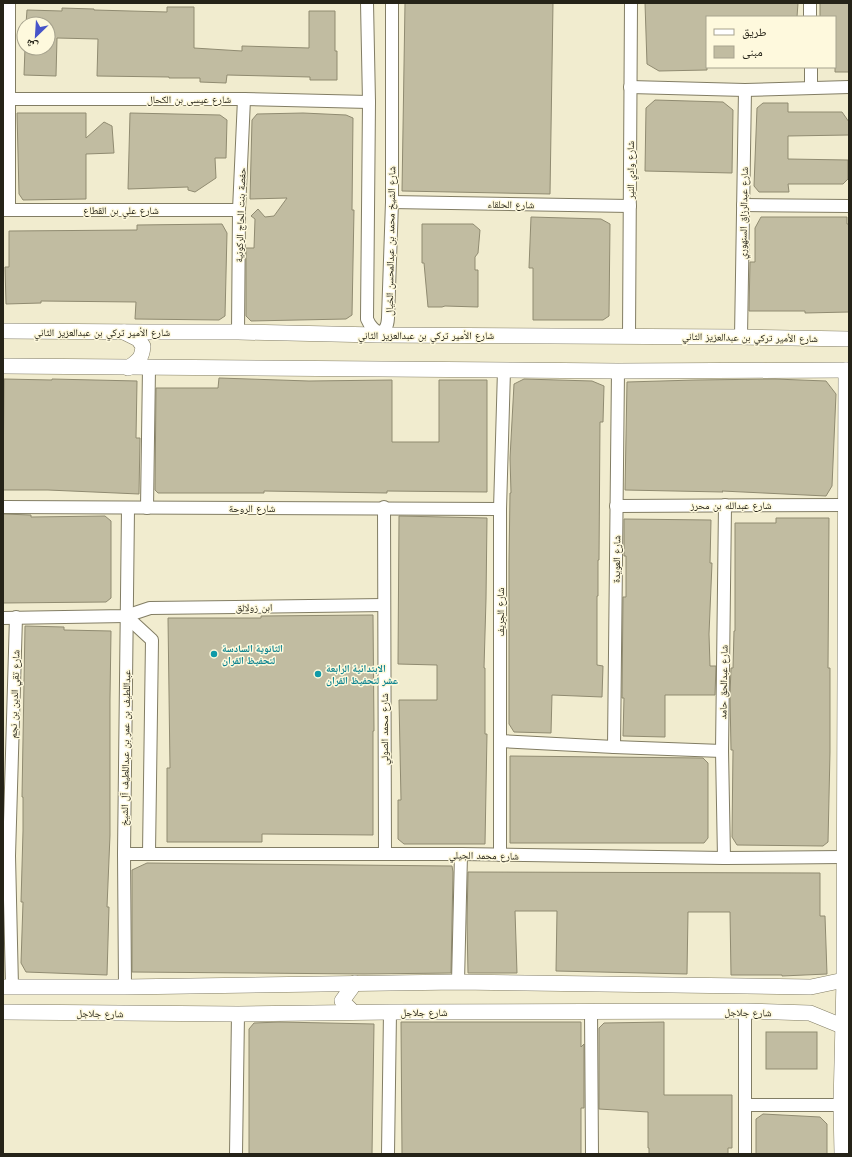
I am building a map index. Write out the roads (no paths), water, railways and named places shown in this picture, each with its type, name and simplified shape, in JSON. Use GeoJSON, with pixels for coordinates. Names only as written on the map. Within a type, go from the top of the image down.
{"type":"FeatureCollection","features":[{"type":"Feature","properties":{"kind":"street"},"geometry":{"type":"LineString","coordinates":[[6,210],[9,98],[8,3]]}},
{"type":"Feature","properties":{"kind":"street","name":"شارع الشيخ محمد بن عبدالمحسن الخيال"},"geometry":{"type":"LineString","coordinates":[[367,3],[369,102],[367,320],[370,328],[380,331],[385,330],[388,326],[392,202],[392,3]]}},
{"type":"Feature","properties":{"kind":"street","name":"شارع وادي النير"},"geometry":{"type":"LineString","coordinates":[[628,336],[631,3]]}},
{"type":"Feature","properties":{"kind":"street"},"geometry":{"type":"LineString","coordinates":[[810,3],[810,16]]}},
{"type":"Feature","properties":{"kind":"street"},"geometry":{"type":"LineString","coordinates":[[811,68],[811,87]]}},
{"type":"Feature","properties":{"kind":"street"},"geometry":{"type":"LineString","coordinates":[[630,88],[745,90],[849,87]]}},
{"type":"Feature","properties":{"kind":"street","name":"شارع عبدالرزاق السنهوري"},"geometry":{"type":"LineString","coordinates":[[741,336],[745,90]]}},
{"type":"Feature","properties":{"kind":"street","name":"شارع عيسى بن الكحال"},"geometry":{"type":"LineString","coordinates":[[9,98],[369,102]]}},
{"type":"Feature","properties":{"kind":"street","name":"حفصة بنت الحاج الركونية"},"geometry":{"type":"LineString","coordinates":[[238,332],[239,210],[244,100]]}},
{"type":"Feature","properties":{"kind":"street","name":"شارع الحلقاء"},"geometry":{"type":"LineString","coordinates":[[392,202],[630,206]]}},
{"type":"Feature","properties":{"kind":"street"},"geometry":{"type":"LineString","coordinates":[[743,205],[849,206]]}},
{"type":"Feature","properties":{"kind":"street","name":"شارع علي بن القطاع"},"geometry":{"type":"LineString","coordinates":[[6,210],[239,210]]}},
{"type":"Feature","properties":{"kind":"street","name":"شارع الأمير تركي بن عبدالعزيز الثاني"},"geometry":{"type":"LineString","coordinates":[[3,331],[238,332],[376,335],[741,336],[849,339]]}},
{"type":"Feature","properties":{"kind":"street"},"geometry":{"type":"LineString","coordinates":[[123,332],[138,339],[143,346],[140,360],[128,368]]}},
{"type":"Feature","properties":{"kind":"street"},"geometry":{"type":"LineString","coordinates":[[166,332],[154,340],[150,348],[158,361],[168,368]]}},
{"type":"Feature","properties":{"kind":"street"},"geometry":{"type":"LineString","coordinates":[[3,366],[618,371],[848,370],[843,857],[844,980],[841,1105],[842,1154]]}},
{"type":"Feature","properties":{"kind":"street"},"geometry":{"type":"LineString","coordinates":[[147,508],[149,368]]}},
{"type":"Feature","properties":{"kind":"street","name":"شارع الجريف"},"geometry":{"type":"LineString","coordinates":[[500,855],[500,509],[504,370]]}},
{"type":"Feature","properties":{"kind":"street","name":"شارع العويدة"},"geometry":{"type":"LineString","coordinates":[[614,747],[618,371]]}},
{"type":"Feature","properties":{"kind":"street","name":"شارع عبدالحق حامد"},"geometry":{"type":"LineString","coordinates":[[724,858],[722,751],[725,505]]}},
{"type":"Feature","properties":{"kind":"street","name":"شارع عبدالله بن محرز"},"geometry":{"type":"LineString","coordinates":[[616,506],[847,505]]}},
{"type":"Feature","properties":{"kind":"street","name":"شارع الروحة"},"geometry":{"type":"LineString","coordinates":[[3,507],[128,509],[384,507],[500,509]]}},
{"type":"Feature","properties":{"kind":"street","name":"شارع محمد الصولي"},"geometry":{"type":"LineString","coordinates":[[384,507],[385,854]]}},
{"type":"Feature","properties":{"kind":"street","name":"عبداللطيف بن عمر بن عبداللطيف آل الشيخ"},"geometry":{"type":"LineString","coordinates":[[125,987],[124,854],[128,509]]}},
{"type":"Feature","properties":{"kind":"street","name":"ابن زولالق"},"geometry":{"type":"LineString","coordinates":[[3,618],[126,616],[150,608],[384,605]]}},
{"type":"Feature","properties":{"kind":"street"},"geometry":{"type":"LineString","coordinates":[[126,616],[152,640],[149,853]]}},
{"type":"Feature","properties":{"kind":"street","name":"شارع تقي الدين بن نجم"},"geometry":{"type":"LineString","coordinates":[[7,987],[6,856],[16,617]]}},
{"type":"Feature","properties":{"kind":"street"},"geometry":{"type":"LineString","coordinates":[[500,740],[614,747],[722,751]]}},
{"type":"Feature","properties":{"kind":"street","name":"شارع محمد الجيلي"},"geometry":{"type":"LineString","coordinates":[[124,854],[461,854],[724,858],[843,857]]}},
{"type":"Feature","properties":{"kind":"street"},"geometry":{"type":"LineString","coordinates":[[458,982],[461,854]]}},
{"type":"Feature","properties":{"kind":"street"},"geometry":{"type":"LineString","coordinates":[[7,987],[125,987],[458,982],[811,987],[844,980]]}},
{"type":"Feature","properties":{"kind":"street"},"geometry":{"type":"LineString","coordinates":[[353,1012],[342,1001],[355,983]]}},
{"type":"Feature","properties":{"kind":"street"},"geometry":{"type":"LineString","coordinates":[[323,1013],[335,1000],[328,984]]}},
{"type":"Feature","properties":{"kind":"street"},"geometry":{"type":"LineString","coordinates":[[791,1012],[799,1000],[792,987]]}},
{"type":"Feature","properties":{"kind":"street"},"geometry":{"type":"LineString","coordinates":[[745,1011],[745,1154]]}},
{"type":"Feature","properties":{"kind":"street","name":"شارع جلاجل"},"geometry":{"type":"LineString","coordinates":[[3,1012],[238,1014],[353,1012],[745,1011],[810,1013],[842,1026]]}},
{"type":"Feature","properties":{"kind":"street"},"geometry":{"type":"LineString","coordinates":[[388,1154],[390,1012]]}},
{"type":"Feature","properties":{"kind":"street"},"geometry":{"type":"LineString","coordinates":[[591,1012],[592,1154]]}},
{"type":"Feature","properties":{"kind":"street"},"geometry":{"type":"LineString","coordinates":[[236,1154],[238,1014]]}},
{"type":"Feature","properties":{"kind":"street"},"geometry":{"type":"LineString","coordinates":[[746,1105],[841,1105]]}},
{"type":"Feature","properties":{"kind":"place","name":"الثانوية السادسة لتحفيظ القران"},"geometry":{"type":"Point","coordinates":[214,654]}},
{"type":"Feature","properties":{"kind":"place","name":"الابتدائية الرابعة عشر لتحفيظ القران"},"geometry":{"type":"Point","coordinates":[318,674]}}]}
